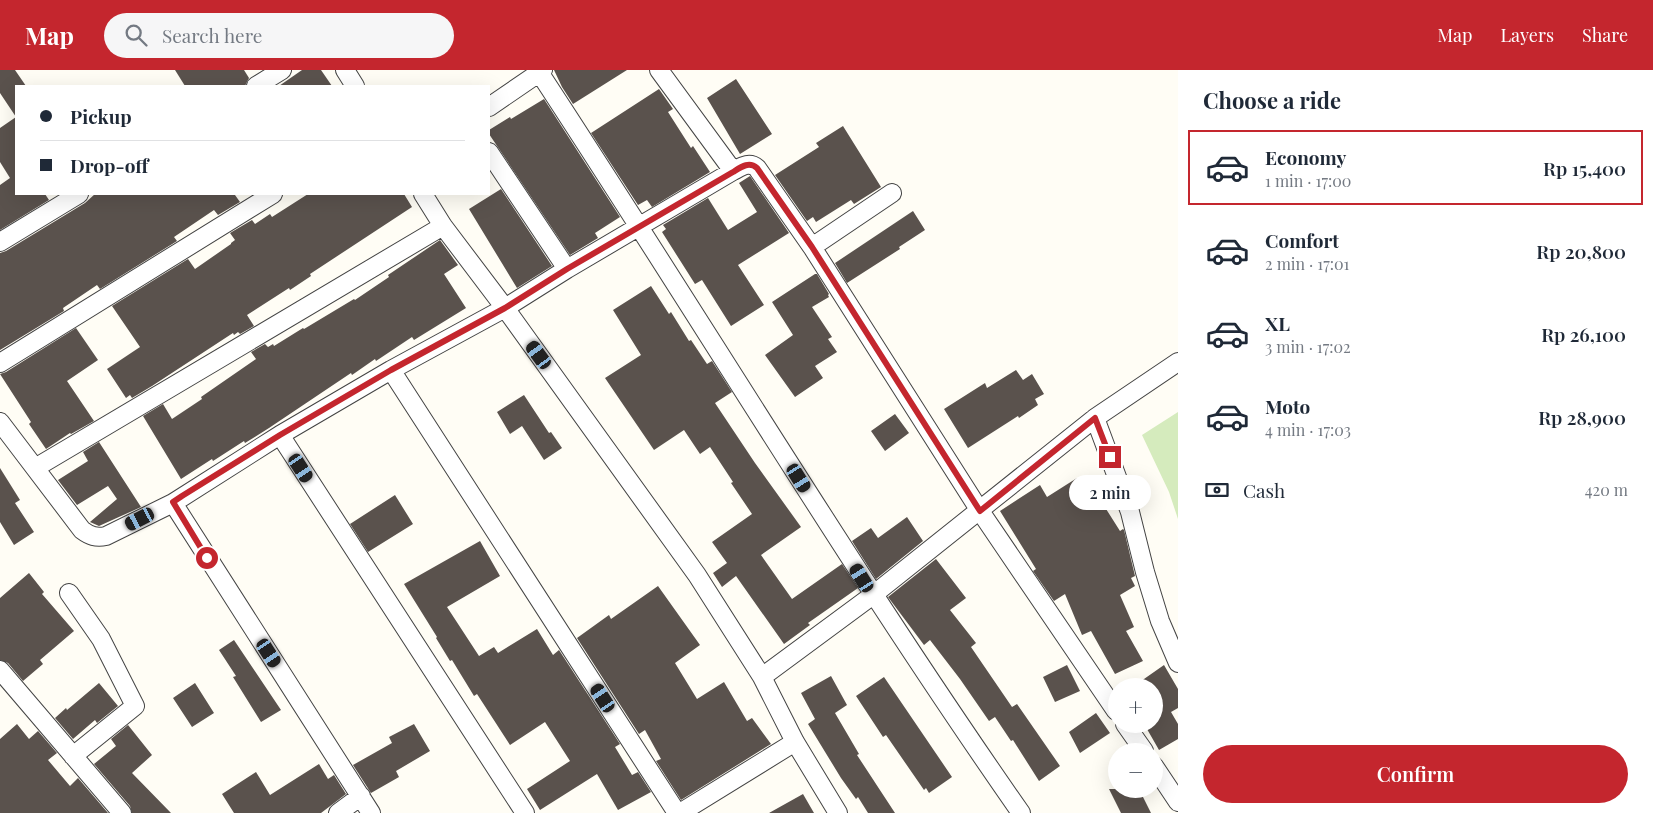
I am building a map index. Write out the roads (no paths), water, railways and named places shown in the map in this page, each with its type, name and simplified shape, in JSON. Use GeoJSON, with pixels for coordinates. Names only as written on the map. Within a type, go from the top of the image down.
{"type":"FeatureCollection","features":[{"type":"Feature","properties":{"kind":"street"},"geometry":{"type":"LineString","coordinates":[[258,85],[282,70]]}},
{"type":"Feature","properties":{"kind":"street"},"geometry":{"type":"LineString","coordinates":[[345,70],[354,85]]}},
{"type":"Feature","properties":{"kind":"street"},"geometry":{"type":"LineString","coordinates":[[659,70],[733,172]]}},
{"type":"Feature","properties":{"kind":"street"},"geometry":{"type":"LineString","coordinates":[[490,106],[541,71],[873,595],[1021,813]]}},
{"type":"Feature","properties":{"kind":"street"},"geometry":{"type":"LineString","coordinates":[[490,154],[567,269]]}},
{"type":"Feature","properties":{"kind":"street"},"geometry":{"type":"LineString","coordinates":[[0,422],[82,530],[90,536],[106,536],[173,502],[280,435],[391,370],[505,308],[567,269],[733,172],[748,164],[753,165],[812,247],[980,511],[1108,699]]}},
{"type":"Feature","properties":{"kind":"street"},"geometry":{"type":"LineString","coordinates":[[812,247],[892,193]]}},
{"type":"Feature","properties":{"kind":"street"},"geometry":{"type":"LineString","coordinates":[[0,242],[77,195]]}},
{"type":"Feature","properties":{"kind":"street"},"geometry":{"type":"LineString","coordinates":[[0,363],[271,195]]}},
{"type":"Feature","properties":{"kind":"street"},"geometry":{"type":"LineString","coordinates":[[424,195],[443,226],[505,308],[697,575],[762,677],[795,742],[838,813]]}},
{"type":"Feature","properties":{"kind":"street"},"geometry":{"type":"LineString","coordinates":[[35,468],[443,226]]}},
{"type":"Feature","properties":{"kind":"street"},"geometry":{"type":"LineString","coordinates":[[762,677],[873,595],[1098,416],[1178,362]]}},
{"type":"Feature","properties":{"kind":"street"},"geometry":{"type":"LineString","coordinates":[[391,370],[679,813],[795,742]]}},
{"type":"Feature","properties":{"kind":"street"},"geometry":{"type":"LineString","coordinates":[[1098,416],[1130,512],[1160,621],[1178,662]]}},
{"type":"Feature","properties":{"kind":"street"},"geometry":{"type":"LineString","coordinates":[[280,435],[525,813]]}},
{"type":"Feature","properties":{"kind":"street"},"geometry":{"type":"LineString","coordinates":[[173,502],[372,813]]}},
{"type":"Feature","properties":{"kind":"street"},"geometry":{"type":"LineString","coordinates":[[69,594],[101,639],[135,706],[73,756]]}},
{"type":"Feature","properties":{"kind":"street"},"geometry":{"type":"LineString","coordinates":[[0,670],[122,813]]}},
{"type":"Feature","properties":{"kind":"street"},"geometry":{"type":"LineString","coordinates":[[1163,780],[1178,802]]}},
{"type":"Feature","properties":{"kind":"street"},"geometry":{"type":"LineString","coordinates":[[338,813],[361,796]]}}]}
